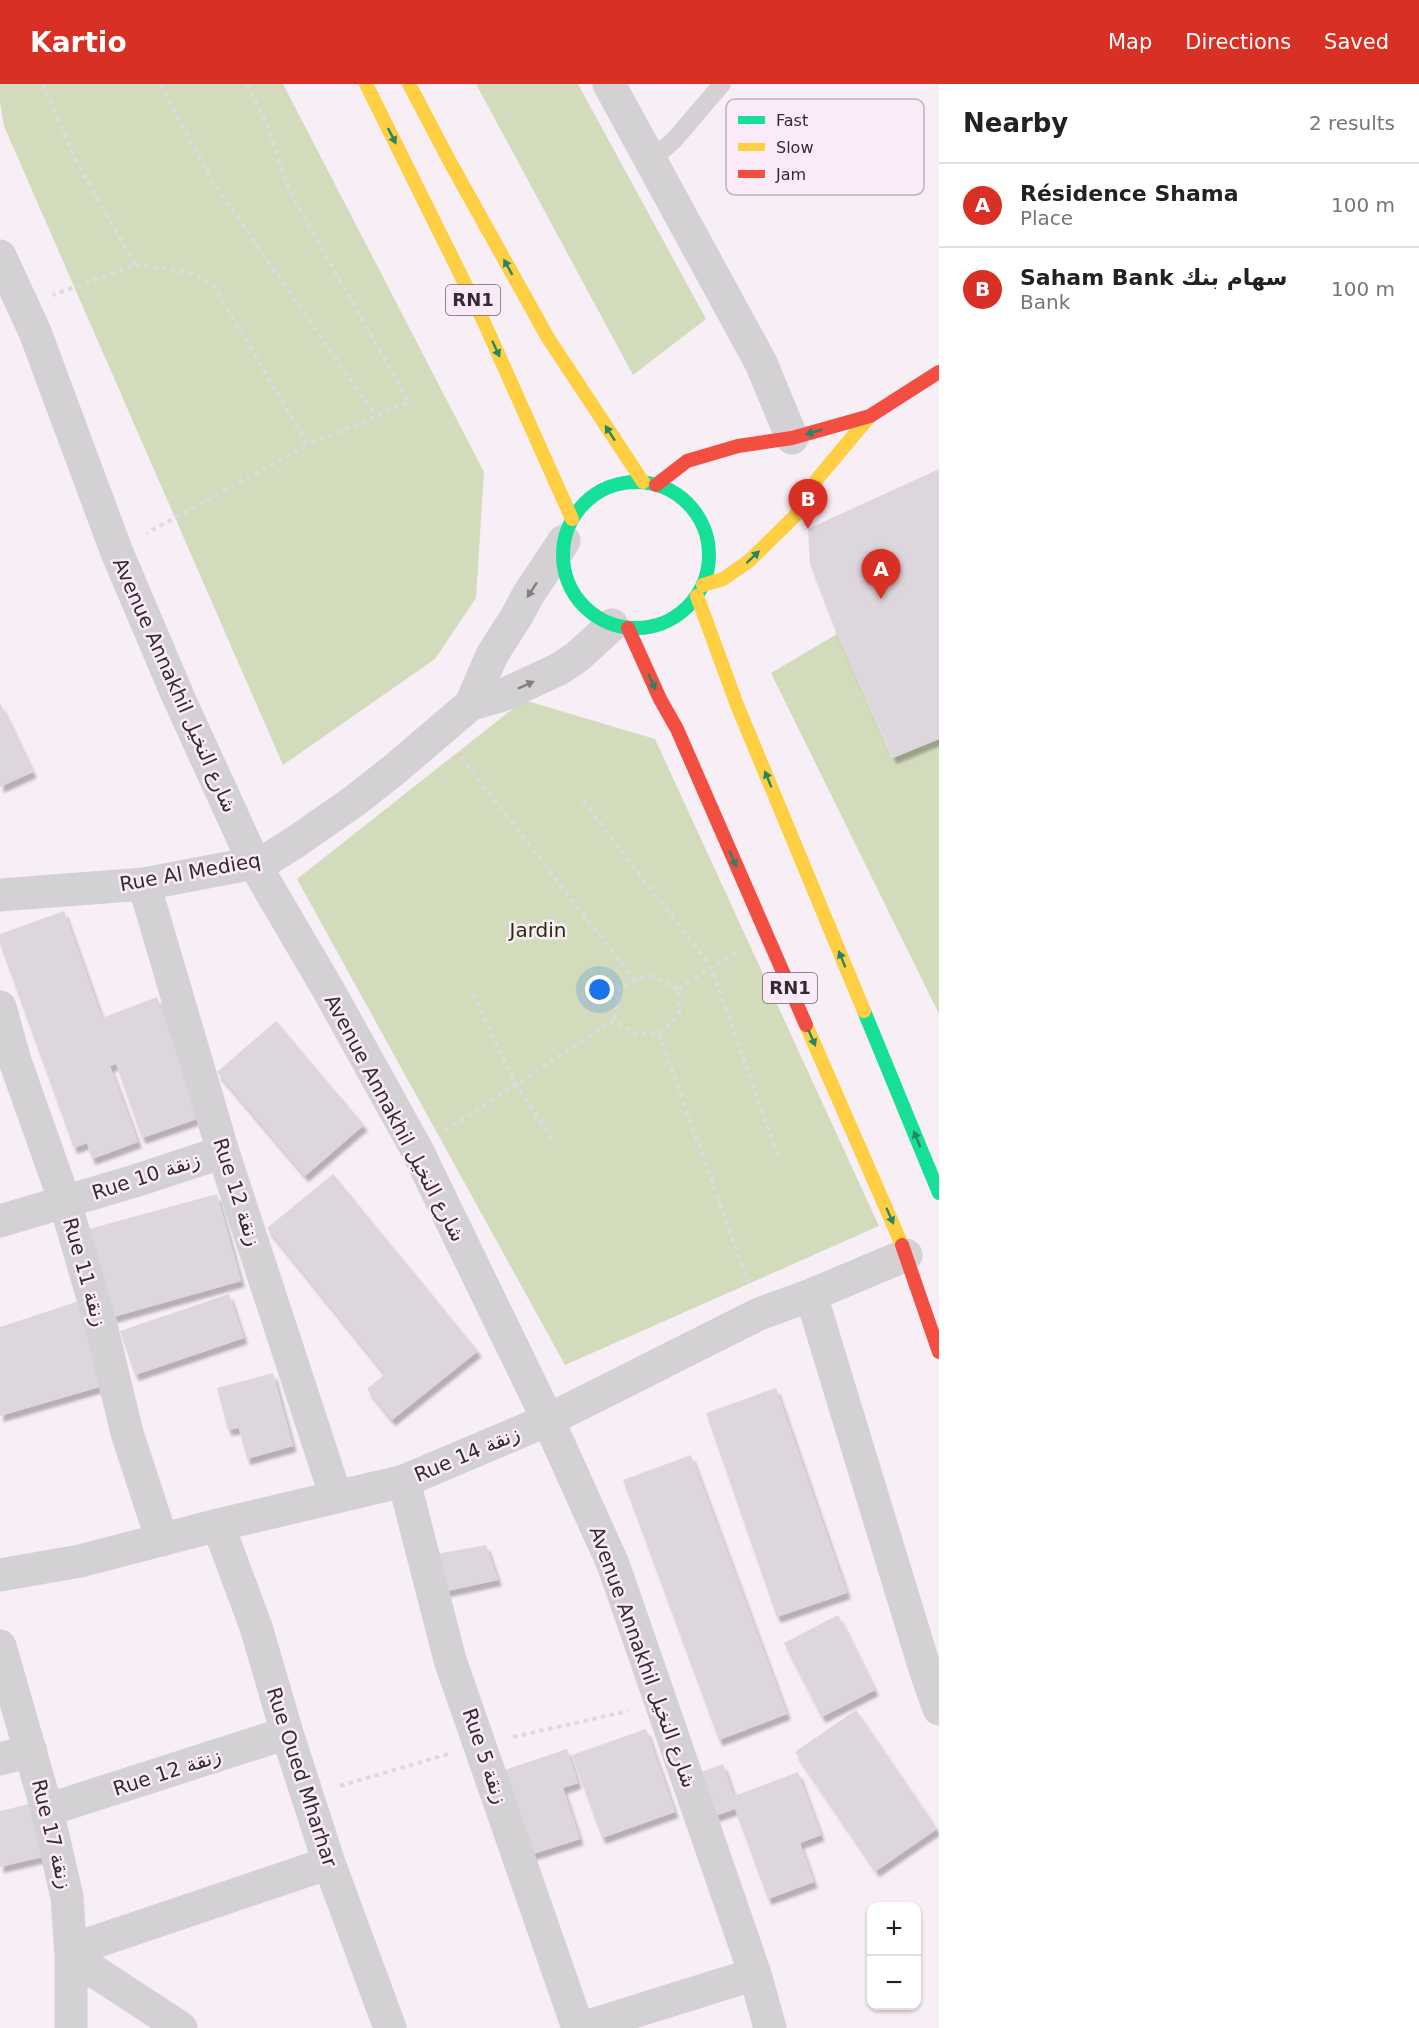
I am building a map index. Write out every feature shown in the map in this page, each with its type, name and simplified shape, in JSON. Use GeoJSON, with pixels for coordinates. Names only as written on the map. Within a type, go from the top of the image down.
{"type":"FeatureCollection","features":[{"type":"Feature","properties":{"kind":"main road","name":"RN1"},"geometry":{"type":"LineString","coordinates":[[366,84],[483,320],[568,530],[566,576],[572,592],[583,607],[620,627],[676,729],[906,1255],[939,1352]]}},
{"type":"Feature","properties":{"kind":"main road","name":"RN1"},"geometry":{"type":"LineString","coordinates":[[409,84],[548,339],[649,483],[676,493],[691,506],[703,525],[709,544],[708,569],[700,591],[741,716],[939,1193]]}},
{"type":"Feature","properties":{"kind":"main road"},"geometry":{"type":"LineString","coordinates":[[568,530],[585,502],[602,490],[622,484],[649,483],[687,461],[738,446],[792,438],[870,416],[939,372]]}},
{"type":"Feature","properties":{"kind":"main road"},"geometry":{"type":"LineString","coordinates":[[620,627],[654,626],[678,615],[700,591],[749,561],[795,516],[818,478],[870,416]]}},
{"type":"Feature","properties":{"kind":"street"},"geometry":{"type":"LineString","coordinates":[[609,84],[761,363],[792,438]]}},
{"type":"Feature","properties":{"kind":"street","name":"Avenue Annakhil شارع النخيل"},"geometry":{"type":"LineString","coordinates":[[0,256],[35,332],[116,550],[173,684],[254,863],[417,1150],[548,1420],[613,1564],[755,1974],[770,2028]]}},
{"type":"Feature","properties":{"kind":"street","name":"Rue Al Medieq"},"geometry":{"type":"LineString","coordinates":[[471,704],[492,655],[568,530]]}},
{"type":"Feature","properties":{"kind":"street","name":"Rue Al Medieq"},"geometry":{"type":"LineString","coordinates":[[0,895],[144,884],[270,858],[352,802],[395,769],[471,704],[503,695],[549,674],[620,627]]}},
{"type":"Feature","properties":{"kind":"street","name":"Rue 12 زنقة"},"geometry":{"type":"LineString","coordinates":[[144,884],[224,1152],[336,1497]]}},
{"type":"Feature","properties":{"kind":"street","name":"Rue 11 زنقة"},"geometry":{"type":"LineString","coordinates":[[0,1007],[15,1061],[65,1202],[102,1329],[127,1433],[162,1540]]}},
{"type":"Feature","properties":{"kind":"street","name":"Rue 10 زنقة"},"geometry":{"type":"LineString","coordinates":[[0,1221],[224,1152]]}},
{"type":"Feature","properties":{"kind":"street","name":"Rue 14 زنقة"},"geometry":{"type":"LineString","coordinates":[[0,1575],[80,1561],[218,1525],[404,1481],[548,1420],[759,1314],[906,1255]]}},
{"type":"Feature","properties":{"kind":"street"},"geometry":{"type":"LineString","coordinates":[[811,1295],[925,1669],[939,1708]]}},
{"type":"Feature","properties":{"kind":"street","name":"Rue 5 زنقة"},"geometry":{"type":"LineString","coordinates":[[404,1481],[450,1659],[580,2028]]}},
{"type":"Feature","properties":{"kind":"street","name":"Rue Oued Mharhar"},"geometry":{"type":"LineString","coordinates":[[218,1525],[256,1627],[286,1733],[329,1863],[390,2028]]}},
{"type":"Feature","properties":{"kind":"street","name":"Rue 17 زنقة"},"geometry":{"type":"LineString","coordinates":[[0,1646],[15,1755],[47,1810],[67,1897],[71,1953],[71,2028]]}},
{"type":"Feature","properties":{"kind":"street","name":"Rue 12 زنقة"},"geometry":{"type":"LineString","coordinates":[[47,1810],[286,1733]]}},
{"type":"Feature","properties":{"kind":"street"},"geometry":{"type":"LineString","coordinates":[[71,1953],[329,1863]]}},
{"type":"Feature","properties":{"kind":"street"},"geometry":{"type":"LineString","coordinates":[[71,1953],[181,2028]]}},
{"type":"Feature","properties":{"kind":"street"},"geometry":{"type":"LineString","coordinates":[[580,2028],[755,1974]]}},
{"type":"Feature","properties":{"kind":"lane"},"geometry":{"type":"LineString","coordinates":[[652,160],[675,139],[722,84]]}},
{"type":"Feature","properties":{"kind":"path"},"geometry":{"type":"LineString","coordinates":[[43,84],[74,157],[135,265]]}},
{"type":"Feature","properties":{"kind":"path"},"geometry":{"type":"LineString","coordinates":[[160,84],[212,181],[376,416]]}},
{"type":"Feature","properties":{"kind":"path"},"geometry":{"type":"LineString","coordinates":[[116,550],[308,445],[409,402],[290,192],[266,123],[247,84]]}},
{"type":"Feature","properties":{"kind":"path"},"geometry":{"type":"LineString","coordinates":[[23,307],[135,265],[188,272],[202,277],[214,286],[308,445]]}},
{"type":"Feature","properties":{"kind":"path"},"geometry":{"type":"LineString","coordinates":[[440,730],[635,981]]}},
{"type":"Feature","properties":{"kind":"path"},"geometry":{"type":"LineString","coordinates":[[583,801],[711,968],[778,1156]]}},
{"type":"Feature","properties":{"kind":"path"},"geometry":{"type":"LineString","coordinates":[[679,989],[711,968],[768,937]]}},
{"type":"Feature","properties":{"kind":"path"},"geometry":{"type":"LineString","coordinates":[[417,1150],[614,1020],[620,988],[648,975],[679,989]]}},
{"type":"Feature","properties":{"kind":"path"},"geometry":{"type":"LineString","coordinates":[[614,1020],[633,1033],[659,1034],[679,1014],[679,989]]}},
{"type":"Feature","properties":{"kind":"path"},"geometry":{"type":"LineString","coordinates":[[473,993],[515,1084],[553,1139]]}},
{"type":"Feature","properties":{"kind":"path"},"geometry":{"type":"LineString","coordinates":[[659,1034],[759,1314]]}},
{"type":"Feature","properties":{"kind":"green space"},"geometry":{"type":"Polygon","coordinates":[[[0,84],[283,84],[484,472],[476,598],[435,659],[283,765],[4,126],[0,84]]]}},
{"type":"Feature","properties":{"kind":"green space"},"geometry":{"type":"Polygon","coordinates":[[[476,84],[578,84],[706,319],[633,375],[476,84]]]}},
{"type":"Feature","properties":{"kind":"green space"},"geometry":{"type":"Polygon","coordinates":[[[837,634],[892,758],[939,739],[939,1014],[771,673],[837,634]]]}},
{"type":"Feature","properties":{"kind":"green space","name":"Jardin"},"geometry":{"type":"Polygon","coordinates":[[[524,700],[655,739],[879,1226],[565,1365],[297,879],[524,700]]]}},
{"type":"Feature","properties":{"kind":"building"},"geometry":{"type":"Polygon","coordinates":[[[939,469],[939,739],[893,758],[837,634],[810,564],[808,529],[939,469]]]}},
{"type":"Feature","properties":{"kind":"building"},"geometry":{"type":"Polygon","coordinates":[[[0,703],[33,772],[0,787],[0,703]]]}},
{"type":"Feature","properties":{"kind":"building"},"geometry":{"type":"Polygon","coordinates":[[[64,911],[102,1018],[157,997],[200,1118],[142,1138],[116,1064],[110,1066],[138,1142],[92,1159],[87,1143],[74,1148],[0,944],[0,934],[64,911]]]}},
{"type":"Feature","properties":{"kind":"building"},"geometry":{"type":"Polygon","coordinates":[[[276,1021],[364,1125],[305,1176],[217,1072],[276,1021]]]}},
{"type":"Feature","properties":{"kind":"building"},"geometry":{"type":"Polygon","coordinates":[[[333,1174],[478,1351],[392,1420],[367,1389],[385,1374],[267,1228],[333,1174]]]}},
{"type":"Feature","properties":{"kind":"building"},"geometry":{"type":"Polygon","coordinates":[[[217,1194],[241,1281],[113,1317],[89,1229],[217,1194]]]}},
{"type":"Feature","properties":{"kind":"building"},"geometry":{"type":"Polygon","coordinates":[[[229,1294],[244,1338],[135,1375],[120,1331],[229,1294]]]}},
{"type":"Feature","properties":{"kind":"building"},"geometry":{"type":"Polygon","coordinates":[[[82,1300],[106,1385],[0,1416],[0,1327],[82,1300]]]}},
{"type":"Feature","properties":{"kind":"building"},"geometry":{"type":"Polygon","coordinates":[[[273,1373],[293,1446],[247,1459],[239,1428],[228,1430],[217,1388],[273,1373]]]}},
{"type":"Feature","properties":{"kind":"building"},"geometry":{"type":"Polygon","coordinates":[[[776,1388],[847,1593],[777,1617],[706,1413],[776,1388]]]}},
{"type":"Feature","properties":{"kind":"building"},"geometry":{"type":"Polygon","coordinates":[[[691,1455],[787,1714],[719,1740],[623,1480],[691,1455]]]}},
{"type":"Feature","properties":{"kind":"building"},"geometry":{"type":"Polygon","coordinates":[[[486,1545],[498,1580],[438,1593],[426,1556],[486,1545]]]}},
{"type":"Feature","properties":{"kind":"building"},"geometry":{"type":"Polygon","coordinates":[[[838,1615],[875,1690],[822,1717],[784,1643],[838,1615]]]}},
{"type":"Feature","properties":{"kind":"building"},"geometry":{"type":"Polygon","coordinates":[[[856,1710],[937,1829],[876,1871],[795,1752],[856,1710]]]}},
{"type":"Feature","properties":{"kind":"building"},"geometry":{"type":"Polygon","coordinates":[[[646,1729],[675,1812],[602,1838],[572,1755],[646,1729]]]}},
{"type":"Feature","properties":{"kind":"building"},"geometry":{"type":"Polygon","coordinates":[[[567,1749],[578,1783],[563,1788],[580,1839],[530,1855],[502,1771],[567,1749]]]}},
{"type":"Feature","properties":{"kind":"building"},"geometry":{"type":"Polygon","coordinates":[[[723,1764],[734,1796],[798,1772],[821,1835],[800,1843],[814,1882],[768,1899],[735,1809],[715,1816],[699,1773],[723,1764]]]}},
{"type":"Feature","properties":{"kind":"building"},"geometry":{"type":"Polygon","coordinates":[[[38,1802],[51,1855],[0,1867],[0,1811],[38,1802]]]}},
{"type":"Feature","properties":{"kind":"traffic: fast"},"geometry":{"type":"LineString","coordinates":[[636,482],[664,488],[676,494],[687,504],[697,515],[703,527],[709,555],[703,583],[697,595],[687,606],[676,616],[664,622],[636,628],[608,622],[596,616],[585,606],[575,595],[569,583],[563,555],[569,527],[575,515],[585,504],[596,494],[608,488],[636,482]]}},
{"type":"Feature","properties":{"kind":"traffic: fast"},"geometry":{"type":"LineString","coordinates":[[864,1011],[939,1193]]}},
{"type":"Feature","properties":{"kind":"traffic: slow"},"geometry":{"type":"LineString","coordinates":[[366,84],[483,320],[572,519]]}},
{"type":"Feature","properties":{"kind":"traffic: slow"},"geometry":{"type":"LineString","coordinates":[[409,84],[548,338],[643,482]]}},
{"type":"Feature","properties":{"kind":"traffic: slow"},"geometry":{"type":"LineString","coordinates":[[703,585],[723,579],[749,561],[795,516],[818,478],[870,416]]}},
{"type":"Feature","properties":{"kind":"traffic: slow"},"geometry":{"type":"LineString","coordinates":[[697,596],[737,705],[864,1011]]}},
{"type":"Feature","properties":{"kind":"traffic: slow"},"geometry":{"type":"LineString","coordinates":[[806,1025],[902,1245]]}},
{"type":"Feature","properties":{"kind":"traffic: jam"},"geometry":{"type":"LineString","coordinates":[[656,485],[687,461],[738,446],[792,438],[870,416],[939,372]]}},
{"type":"Feature","properties":{"kind":"traffic: jam"},"geometry":{"type":"LineString","coordinates":[[628,628],[660,699],[677,729],[806,1025]]}},
{"type":"Feature","properties":{"kind":"traffic: jam"},"geometry":{"type":"LineString","coordinates":[[902,1245],[939,1352]]}},
{"type":"Feature","properties":{"kind":"place","name":"Saham Bank سهام بنك"},"geometry":{"type":"Point","coordinates":[808,529]}},
{"type":"Feature","properties":{"kind":"place","name":"Résidence Shama"},"geometry":{"type":"Point","coordinates":[881,599]}}]}
